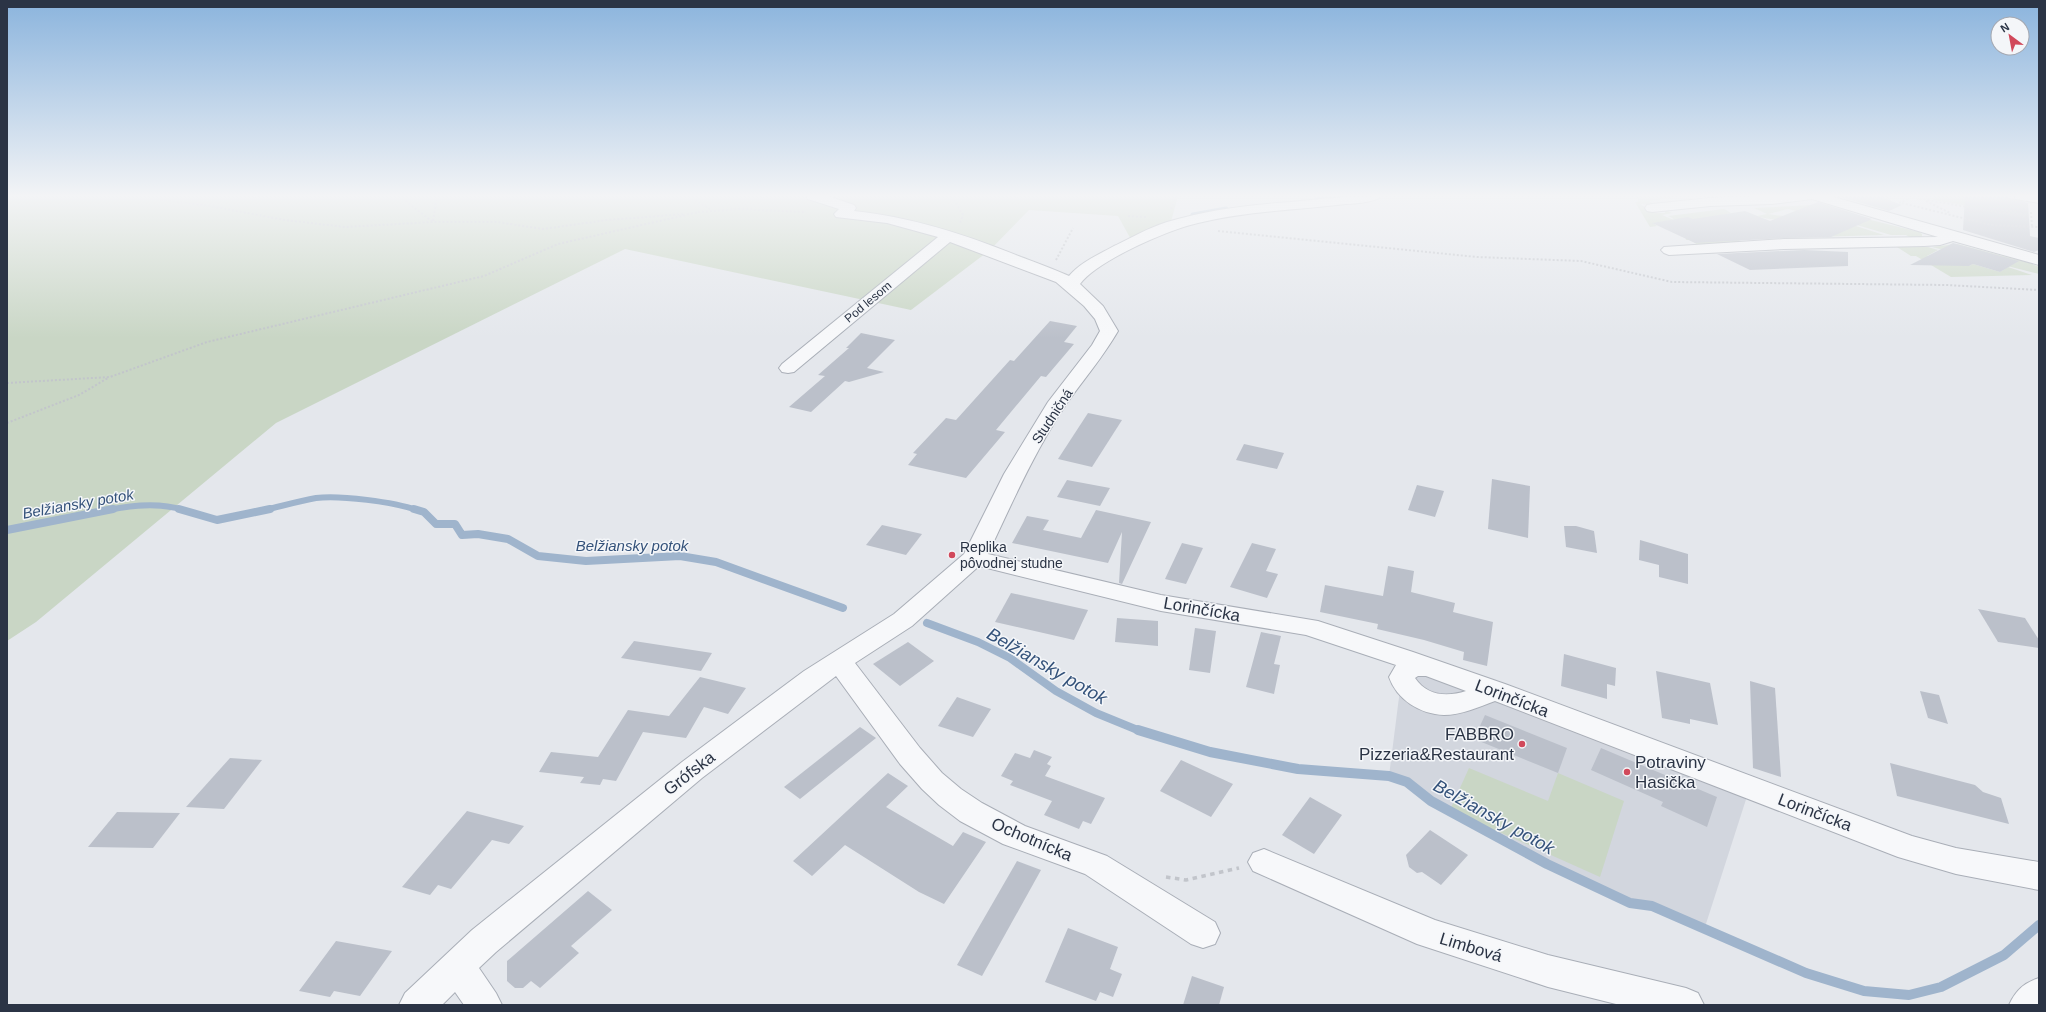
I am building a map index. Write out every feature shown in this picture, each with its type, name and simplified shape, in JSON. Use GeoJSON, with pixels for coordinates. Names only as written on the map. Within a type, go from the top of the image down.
{"type":"FeatureCollection","features":[{"type":"Feature","properties":{"kind":"street","name":"Pod lesom"},"geometry":{"type":"LineString","coordinates":[[788,368],[939,243]]}},
{"type":"Feature","properties":{"kind":"street","name":"Studničná"},"geometry":{"type":"LineString","coordinates":[[968,243],[1034,267],[1071,285],[1106,322],[1109,331],[1100,347],[1058,402],[1023,461],[974,558]]}},
{"type":"Feature","properties":{"kind":"street"},"geometry":{"type":"LineString","coordinates":[[1071,285],[1078,274],[1133,243]]}},
{"type":"Feature","properties":{"kind":"street"},"geometry":{"type":"LineString","coordinates":[[1669,250],[1784,244],[1838,243]]}},
{"type":"Feature","properties":{"kind":"street"},"geometry":{"type":"LineString","coordinates":[[1978,243],[2039,260]]}},
{"type":"Feature","properties":{"kind":"street","name":"Grófska"},"geometry":{"type":"LineString","coordinates":[[417,1005],[484,941],[692,770],[839,661],[903,620],[952,580],[974,558]]}},
{"type":"Feature","properties":{"kind":"street","name":"Lorinčícka"},"geometry":{"type":"LineString","coordinates":[[974,558],[1161,603],[1309,627],[1429,667],[1412,668],[1405,671],[1402,677],[1408,688],[1426,702],[1443,706],[1456,704],[1495,691],[1910,848],[1956,861],[2039,876]]}},
{"type":"Feature","properties":{"kind":"street","name":"Ochotnícka"},"geometry":{"type":"LineString","coordinates":[[839,661],[910,756],[932,781],[950,798],[971,812],[1014,835],[1096,865],[1203,933]]}},
{"type":"Feature","properties":{"kind":"street","name":"Limbová"},"geometry":{"type":"LineString","coordinates":[[1264,862],[1429,933],[1548,971],[1686,1005]]}},
{"type":"Feature","properties":{"kind":"street"},"geometry":{"type":"LineString","coordinates":[[458,966],[484,1005]]}},
{"type":"Feature","properties":{"kind":"street"},"geometry":{"type":"LineString","coordinates":[[2027,1005],[2039,994]]}},
{"type":"Feature","properties":{"kind":"path"},"geometry":{"type":"LineString","coordinates":[[7,423],[79,395],[110,377],[207,342],[484,276],[561,243]]}},
{"type":"Feature","properties":{"kind":"path"},"geometry":{"type":"LineString","coordinates":[[1053,265],[1065,243]]}},
{"type":"Feature","properties":{"kind":"path"},"geometry":{"type":"LineString","coordinates":[[1338,243],[1477,257],[1581,261],[1672,282],[1946,285],[2039,290]]}},
{"type":"Feature","properties":{"kind":"path"},"geometry":{"type":"LineString","coordinates":[[7,383],[110,377]]}},
{"type":"Feature","properties":{"kind":"path"},"geometry":{"type":"LineString","coordinates":[[1163,876],[1186,880],[1264,862]]}},
{"type":"Feature","properties":{"kind":"shaded area"},"geometry":{"type":"Polygon","coordinates":[[[1404,658],[1750,787],[1704,930],[1547,864],[1389,776],[1404,658]]]}},
{"type":"Feature","properties":{"kind":"green space"},"geometry":{"type":"Polygon","coordinates":[[[7,243],[997,243],[990,250],[911,310],[625,249],[276,423],[36,622],[7,641],[7,243]]]}},
{"type":"Feature","properties":{"kind":"green space"},"geometry":{"type":"Polygon","coordinates":[[[1695,243],[1741,243],[1699,246],[1695,243]]]}},
{"type":"Feature","properties":{"kind":"green space"},"geometry":{"type":"Polygon","coordinates":[[[1957,244],[2030,263],[2039,267],[2039,274],[1932,247],[1957,244]]]}},
{"type":"Feature","properties":{"kind":"green space"},"geometry":{"type":"Polygon","coordinates":[[[1897,247],[1928,247],[1938,250],[1927,256],[1947,262],[1951,260],[1969,266],[1973,264],[2000,272],[2008,267],[2032,275],[1951,277],[1916,256],[1911,256],[1897,247]]]}},
{"type":"Feature","properties":{"kind":"green space"},"geometry":{"type":"Polygon","coordinates":[[[1469,768],[1548,801],[1558,773],[1624,801],[1600,877],[1450,810],[1469,768]]]}},
{"type":"Feature","properties":{"kind":"building"},"geometry":{"type":"Polygon","coordinates":[[[1953,243],[2019,261],[2000,272],[1973,264],[1969,266],[1910,265],[1953,243]]]}},
{"type":"Feature","properties":{"kind":"building"},"geometry":{"type":"Polygon","coordinates":[[[2006,243],[2039,243],[2039,250],[2034,252],[2006,243]]]}},
{"type":"Feature","properties":{"kind":"building"},"geometry":{"type":"Polygon","coordinates":[[[1804,250],[1848,252],[1848,266],[1750,270],[1717,254],[1804,250]]]}},
{"type":"Feature","properties":{"kind":"building"},"geometry":{"type":"Polygon","coordinates":[[[1050,321],[1077,326],[1064,342],[1074,344],[1046,377],[1041,376],[996,430],[1005,432],[966,478],[908,465],[917,454],[913,453],[946,418],[956,420],[1010,360],[1014,361],[1050,321]]]}},
{"type":"Feature","properties":{"kind":"building"},"geometry":{"type":"Polygon","coordinates":[[[861,333],[895,340],[867,368],[884,372],[849,382],[845,381],[811,412],[789,407],[825,376],[818,375],[849,348],[846,348],[861,333]]]}},
{"type":"Feature","properties":{"kind":"building"},"geometry":{"type":"Polygon","coordinates":[[[1088,413],[1122,420],[1092,467],[1058,459],[1088,413]]]}},
{"type":"Feature","properties":{"kind":"building"},"geometry":{"type":"Polygon","coordinates":[[[1244,444],[1284,453],[1277,469],[1236,460],[1244,444]]]}},
{"type":"Feature","properties":{"kind":"building"},"geometry":{"type":"Polygon","coordinates":[[[1492,479],[1530,486],[1528,538],[1488,529],[1492,479]]]}},
{"type":"Feature","properties":{"kind":"building"},"geometry":{"type":"Polygon","coordinates":[[[1067,480],[1110,488],[1100,506],[1057,497],[1067,480]]]}},
{"type":"Feature","properties":{"kind":"building"},"geometry":{"type":"Polygon","coordinates":[[[1417,485],[1444,491],[1435,517],[1408,510],[1417,485]]]}},
{"type":"Feature","properties":{"kind":"building"},"geometry":{"type":"Polygon","coordinates":[[[1096,510],[1151,522],[1122,584],[1119,583],[1122,532],[1108,563],[1012,543],[1027,516],[1049,520],[1043,530],[1081,538],[1096,510]]]}},
{"type":"Feature","properties":{"kind":"building"},"geometry":{"type":"Polygon","coordinates":[[[882,525],[922,534],[906,555],[866,545],[882,525]]]}},
{"type":"Feature","properties":{"kind":"building"},"geometry":{"type":"Polygon","coordinates":[[[1564,526],[1576,526],[1594,531],[1597,553],[1566,547],[1564,526]]]}},
{"type":"Feature","properties":{"kind":"building"},"geometry":{"type":"Polygon","coordinates":[[[1640,540],[1688,554],[1688,584],[1659,577],[1659,565],[1639,560],[1640,540]]]}},
{"type":"Feature","properties":{"kind":"building"},"geometry":{"type":"Polygon","coordinates":[[[1182,543],[1203,548],[1186,584],[1165,579],[1182,543]]]}},
{"type":"Feature","properties":{"kind":"building"},"geometry":{"type":"Polygon","coordinates":[[[1252,543],[1276,549],[1266,571],[1278,574],[1267,598],[1230,587],[1252,543]]]}},
{"type":"Feature","properties":{"kind":"building"},"geometry":{"type":"Polygon","coordinates":[[[1388,566],[1414,571],[1411,592],[1455,603],[1453,612],[1493,622],[1487,666],[1463,660],[1464,652],[1424,640],[1377,629],[1378,624],[1320,612],[1325,585],[1383,596],[1388,566]]]}},
{"type":"Feature","properties":{"kind":"building"},"geometry":{"type":"Polygon","coordinates":[[[1011,593],[1088,610],[1074,640],[995,622],[1011,593]]]}},
{"type":"Feature","properties":{"kind":"building"},"geometry":{"type":"Polygon","coordinates":[[[1978,609],[2025,618],[2039,640],[2039,648],[1998,642],[1978,609]]]}},
{"type":"Feature","properties":{"kind":"building"},"geometry":{"type":"Polygon","coordinates":[[[1117,618],[1158,621],[1158,646],[1115,642],[1117,618]]]}},
{"type":"Feature","properties":{"kind":"building"},"geometry":{"type":"Polygon","coordinates":[[[1195,628],[1216,631],[1210,673],[1189,670],[1195,628]]]}},
{"type":"Feature","properties":{"kind":"building"},"geometry":{"type":"Polygon","coordinates":[[[1261,632],[1281,636],[1274,664],[1280,665],[1274,694],[1246,687],[1261,632]]]}},
{"type":"Feature","properties":{"kind":"building"},"geometry":{"type":"Polygon","coordinates":[[[634,641],[712,653],[701,671],[621,658],[634,641]]]}},
{"type":"Feature","properties":{"kind":"building"},"geometry":{"type":"Polygon","coordinates":[[[908,642],[934,661],[900,686],[873,664],[908,642]]]}},
{"type":"Feature","properties":{"kind":"building"},"geometry":{"type":"Polygon","coordinates":[[[1564,654],[1616,668],[1615,686],[1607,684],[1607,699],[1561,686],[1564,654]]]}},
{"type":"Feature","properties":{"kind":"building"},"geometry":{"type":"Polygon","coordinates":[[[1656,671],[1710,683],[1718,725],[1690,719],[1690,724],[1662,718],[1656,671]]]}},
{"type":"Feature","properties":{"kind":"building"},"geometry":{"type":"Polygon","coordinates":[[[700,677],[746,688],[728,714],[704,707],[686,738],[643,732],[616,781],[603,779],[600,785],[580,783],[584,777],[539,772],[551,752],[598,757],[628,710],[669,716],[700,677]]]}},
{"type":"Feature","properties":{"kind":"building"},"geometry":{"type":"Polygon","coordinates":[[[1750,681],[1775,688],[1781,777],[1753,768],[1750,681]]]}},
{"type":"Feature","properties":{"kind":"building"},"geometry":{"type":"Polygon","coordinates":[[[1920,691],[1939,695],[1948,724],[1928,718],[1920,691]]]}},
{"type":"Feature","properties":{"kind":"building"},"geometry":{"type":"Polygon","coordinates":[[[957,697],[991,709],[973,737],[938,726],[957,697]]]}},
{"type":"Feature","properties":{"kind":"building"},"geometry":{"type":"Polygon","coordinates":[[[1485,715],[1567,748],[1558,773],[1474,739],[1485,715]]]}},
{"type":"Feature","properties":{"kind":"building"},"geometry":{"type":"Polygon","coordinates":[[[860,727],[876,738],[800,799],[784,787],[860,727]]]}},
{"type":"Feature","properties":{"kind":"building"},"geometry":{"type":"Polygon","coordinates":[[[1601,748],[1717,797],[1707,827],[1661,806],[1663,802],[1591,770],[1601,748]]]}},
{"type":"Feature","properties":{"kind":"building"},"geometry":{"type":"Polygon","coordinates":[[[1034,750],[1052,757],[1047,764],[1051,766],[1045,776],[1105,798],[1091,824],[1083,821],[1079,829],[1044,815],[1052,801],[1010,785],[1013,781],[1001,776],[1015,753],[1030,758],[1034,750]]]}},
{"type":"Feature","properties":{"kind":"building"},"geometry":{"type":"Polygon","coordinates":[[[230,758],[262,760],[224,809],[186,807],[230,758]]]}},
{"type":"Feature","properties":{"kind":"building"},"geometry":{"type":"Polygon","coordinates":[[[1181,760],[1233,784],[1211,817],[1160,791],[1181,760]]]}},
{"type":"Feature","properties":{"kind":"building"},"geometry":{"type":"Polygon","coordinates":[[[1890,763],[1975,785],[1983,792],[2001,798],[2009,824],[1897,796],[1890,763]]]}},
{"type":"Feature","properties":{"kind":"building"},"geometry":{"type":"Polygon","coordinates":[[[888,773],[908,786],[886,807],[953,846],[963,832],[986,842],[944,904],[919,892],[845,845],[812,876],[793,861],[888,773]]]}},
{"type":"Feature","properties":{"kind":"building"},"geometry":{"type":"Polygon","coordinates":[[[1310,797],[1342,815],[1314,854],[1282,835],[1310,797]]]}},
{"type":"Feature","properties":{"kind":"building"},"geometry":{"type":"Polygon","coordinates":[[[467,811],[524,826],[509,844],[492,840],[451,889],[438,885],[430,895],[402,887],[467,811]]]}},
{"type":"Feature","properties":{"kind":"building"},"geometry":{"type":"Polygon","coordinates":[[[117,812],[180,813],[153,848],[88,847],[117,812]]]}},
{"type":"Feature","properties":{"kind":"building"},"geometry":{"type":"Polygon","coordinates":[[[1430,830],[1468,855],[1441,885],[1422,872],[1417,873],[1409,867],[1406,855],[1430,830]]]}},
{"type":"Feature","properties":{"kind":"building"},"geometry":{"type":"Polygon","coordinates":[[[1017,861],[1041,870],[982,976],[957,965],[1017,861]]]}},
{"type":"Feature","properties":{"kind":"building"},"geometry":{"type":"Polygon","coordinates":[[[588,891],[612,910],[571,946],[579,953],[540,988],[531,981],[523,988],[515,988],[507,981],[507,961],[588,891]]]}},
{"type":"Feature","properties":{"kind":"building"},"geometry":{"type":"Polygon","coordinates":[[[1068,928],[1118,947],[1110,969],[1122,974],[1113,997],[1100,992],[1096,1001],[1045,982],[1068,928]]]}},
{"type":"Feature","properties":{"kind":"building"},"geometry":{"type":"Polygon","coordinates":[[[336,941],[392,951],[360,996],[334,991],[330,997],[299,991],[336,941]]]}},
{"type":"Feature","properties":{"kind":"building"},"geometry":{"type":"Polygon","coordinates":[[[1192,976],[1224,987],[1219,1005],[1183,1005],[1192,976]]]}},
{"type":"Feature","properties":{"kind":"waterway","name":"Belžiansky potok"},"geometry":{"type":"LineString","coordinates":[[265,510],[310,499],[326,497],[367,500],[395,504],[417,510]]}},
{"type":"Feature","properties":{"kind":"waterway","name":"Belžiansky potok"},"geometry":{"type":"LineString","coordinates":[[108,510],[146,505],[174,507],[183,510]]}},
{"type":"Feature","properties":{"kind":"waterway","name":"Belžiansky potok"},"geometry":{"type":"LineString","coordinates":[[7,530],[113,509]]}},
{"type":"Feature","properties":{"kind":"waterway","name":"Belžiansky potok"},"geometry":{"type":"LineString","coordinates":[[179,509],[217,520],[270,509]]}},
{"type":"Feature","properties":{"kind":"waterway","name":"Belžiansky potok"},"geometry":{"type":"LineString","coordinates":[[414,509],[424,512],[436,524],[455,524],[462,535],[478,534],[508,539],[538,556],[586,561],[680,556],[716,562],[843,608]]}},
{"type":"Feature","properties":{"kind":"waterway","name":"Belžiansky potok"},"geometry":{"type":"LineString","coordinates":[[927,623],[978,642],[1010,658],[1056,691],[1096,713],[1140,731]]}},
{"type":"Feature","properties":{"kind":"waterway","name":"Belžiansky potok"},"geometry":{"type":"LineString","coordinates":[[1138,730],[1210,752],[1298,769],[1389,776],[1407,782],[1431,801],[1547,864],[1630,903],[1652,906],[1806,973],[1864,991],[1909,995],[1941,987],[2004,955],[2039,925]]}},
{"type":"Feature","properties":{"kind":"place","name":"Replika pôvodnej studne"},"geometry":{"type":"Point","coordinates":[952,555]}},
{"type":"Feature","properties":{"kind":"place","name":"FABBRO Pizzeria&Restaurant"},"geometry":{"type":"Point","coordinates":[1522,744]}},
{"type":"Feature","properties":{"kind":"place","name":"Potraviny Hasička"},"geometry":{"type":"Point","coordinates":[1627,772]}}]}
